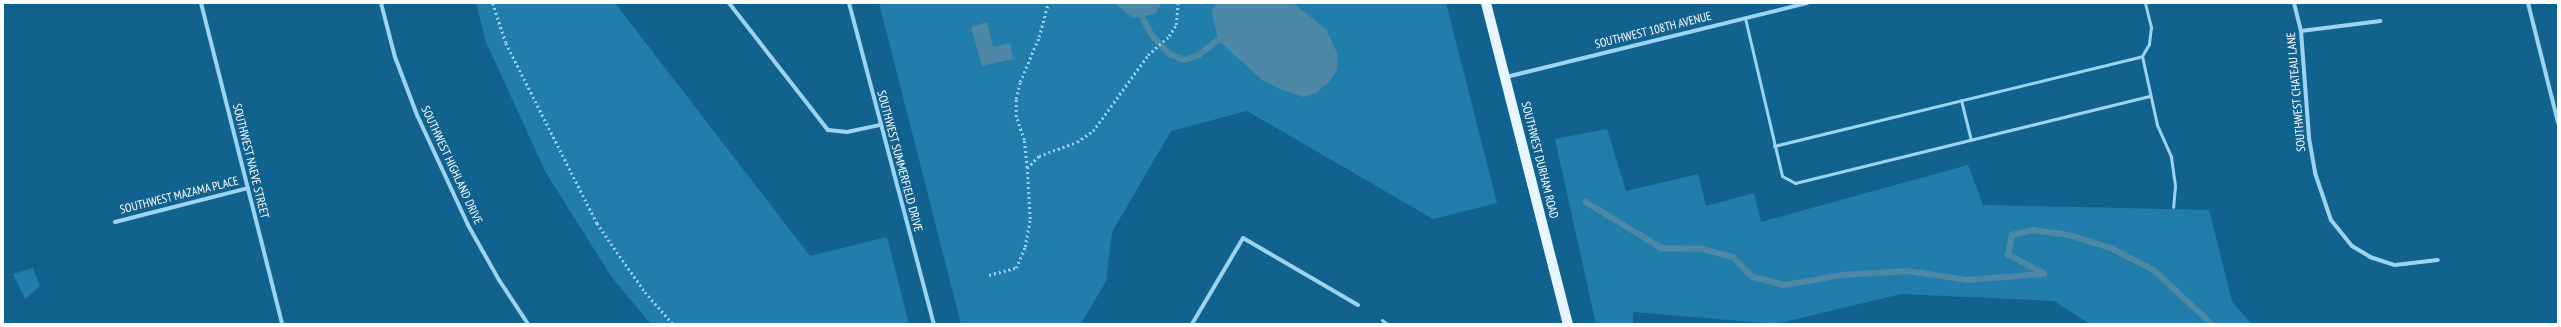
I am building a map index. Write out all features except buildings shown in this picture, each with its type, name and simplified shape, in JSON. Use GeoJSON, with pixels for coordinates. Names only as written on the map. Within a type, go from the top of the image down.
{"type":"FeatureCollection","features":[{"type":"Feature","properties":{"kind":"main road","name":"SOUTHWEST DURHAM ROAD"},"geometry":{"type":"LineString","coordinates":[[1486,3],[1568,324]]}},
{"type":"Feature","properties":{"kind":"street","name":"SOUTHWEST NAEVE STREET"},"geometry":{"type":"LineString","coordinates":[[201,3],[282,324]]}},
{"type":"Feature","properties":{"kind":"street","name":"SOUTHWEST HIGHLAND DRIVE"},"geometry":{"type":"LineString","coordinates":[[381,3],[394,57],[417,115],[468,225],[499,280],[528,324]]}},
{"type":"Feature","properties":{"kind":"street"},"geometry":{"type":"LineString","coordinates":[[729,3],[828,130],[847,132],[880,125]]}},
{"type":"Feature","properties":{"kind":"street","name":"SOUTHWEST SUMMERFIELD DRIVE"},"geometry":{"type":"LineString","coordinates":[[849,3],[880,125],[934,324]]}},
{"type":"Feature","properties":{"kind":"street","name":"SOUTHWEST 108TH AVENUE"},"geometry":{"type":"LineString","coordinates":[[1505,78],[1807,3]]}},
{"type":"Feature","properties":{"kind":"street","name":"SOUTHWEST CHATEAU LANE"},"geometry":{"type":"LineString","coordinates":[[2294,3],[2301,31],[2309,138],[2315,173],[2331,220],[2352,246],[2370,257],[2395,265],[2438,260]]}},
{"type":"Feature","properties":{"kind":"street"},"geometry":{"type":"LineString","coordinates":[[2528,3],[2558,122]]}},
{"type":"Feature","properties":{"kind":"street"},"geometry":{"type":"LineString","coordinates":[[2301,31],[2380,21]]}},
{"type":"Feature","properties":{"kind":"street","name":"SOUTHWEST MAZAMA PLACE"},"geometry":{"type":"LineString","coordinates":[[114,222],[248,188]]}},
{"type":"Feature","properties":{"kind":"street"},"geometry":{"type":"LineString","coordinates":[[1192,324],[1243,238],[1358,305]]}},
{"type":"Feature","properties":{"kind":"lane"},"geometry":{"type":"LineString","coordinates":[[1785,3],[1787,8]]}},
{"type":"Feature","properties":{"kind":"lane"},"geometry":{"type":"LineString","coordinates":[[2145,3],[2151,27],[2149,44],[2142,56],[2149,96],[2157,125],[2171,157],[2175,186],[2173,206]]}},
{"type":"Feature","properties":{"kind":"lane"},"geometry":{"type":"LineString","coordinates":[[1745,18],[1782,176],[1795,183],[2149,96]]}},
{"type":"Feature","properties":{"kind":"lane"},"geometry":{"type":"LineString","coordinates":[[1774,146],[2142,56]]}},
{"type":"Feature","properties":{"kind":"lane"},"geometry":{"type":"LineString","coordinates":[[1961,100],[1971,140]]}},
{"type":"Feature","properties":{"kind":"lane"},"geometry":{"type":"LineString","coordinates":[[1382,320],[1387,324]]}},
{"type":"Feature","properties":{"kind":"path"},"geometry":{"type":"LineString","coordinates":[[493,3],[506,43],[598,223],[645,292],[673,324]]}},
{"type":"Feature","properties":{"kind":"path"},"geometry":{"type":"LineString","coordinates":[[989,275],[1016,268],[1025,247],[1030,219],[1027,168],[1024,140],[1016,117],[1016,99],[1020,82],[1040,37],[1048,3]]}},
{"type":"Feature","properties":{"kind":"path"},"geometry":{"type":"LineString","coordinates":[[1027,168],[1039,156],[1077,142],[1093,132],[1148,55],[1169,36],[1176,25],[1178,3]]}},
{"type":"Feature","properties":{"kind":"shaded area"},"geometry":{"type":"Polygon","coordinates":[[[476,3],[615,3],[810,256],[887,237],[909,324],[651,324],[613,279],[546,173],[486,42],[476,3]]]}},
{"type":"Feature","properties":{"kind":"shaded area"},"geometry":{"type":"Polygon","coordinates":[[[879,3],[1446,3],[1497,203],[1433,219],[1247,111],[1171,131],[1112,232],[1106,281],[1081,324],[961,324],[879,3]]]}},
{"type":"Feature","properties":{"kind":"shaded area"},"geometry":{"type":"Polygon","coordinates":[[[1114,3],[1162,3],[1155,14],[1133,18],[1114,3]]]}},
{"type":"Feature","properties":{"kind":"shaded area"},"geometry":{"type":"Polygon","coordinates":[[[1216,3],[1293,3],[1326,29],[1338,55],[1337,70],[1329,82],[1316,93],[1303,97],[1278,88],[1262,80],[1218,40],[1212,12],[1216,3]]]}},
{"type":"Feature","properties":{"kind":"shaded area"},"geometry":{"type":"Polygon","coordinates":[[[987,22],[993,47],[1010,43],[1013,59],[982,66],[971,27],[987,22]]]}},
{"type":"Feature","properties":{"kind":"shaded area"},"geometry":{"type":"Polygon","coordinates":[[[1607,129],[1626,191],[1698,174],[1706,206],[1754,193],[1761,222],[1968,165],[1983,205],[2209,210],[2232,302],[2252,324],[2090,324],[2054,301],[1901,294],[1776,324],[1633,312],[1633,324],[1596,324],[1555,139],[1607,129]]]}},
{"type":"Feature","properties":{"kind":"shaded area"},"geometry":{"type":"Polygon","coordinates":[[[33,268],[40,286],[25,299],[13,274],[33,268]]]}},
{"type":"Feature","properties":{"kind":"waterway"},"geometry":{"type":"LineString","coordinates":[[1142,16],[1152,35],[1170,54],[1184,60],[1199,55],[1218,40]]}},
{"type":"Feature","properties":{"kind":"waterway"},"geometry":{"type":"LineString","coordinates":[[1586,202],[1662,248],[1703,249],[1733,257],[1753,277],[1785,285],[1842,275],[1909,271],[1967,280],[2044,274],[2008,255],[2012,235],[2033,230],[2068,235],[2111,248],[2154,270],[2212,324]]}}]}
